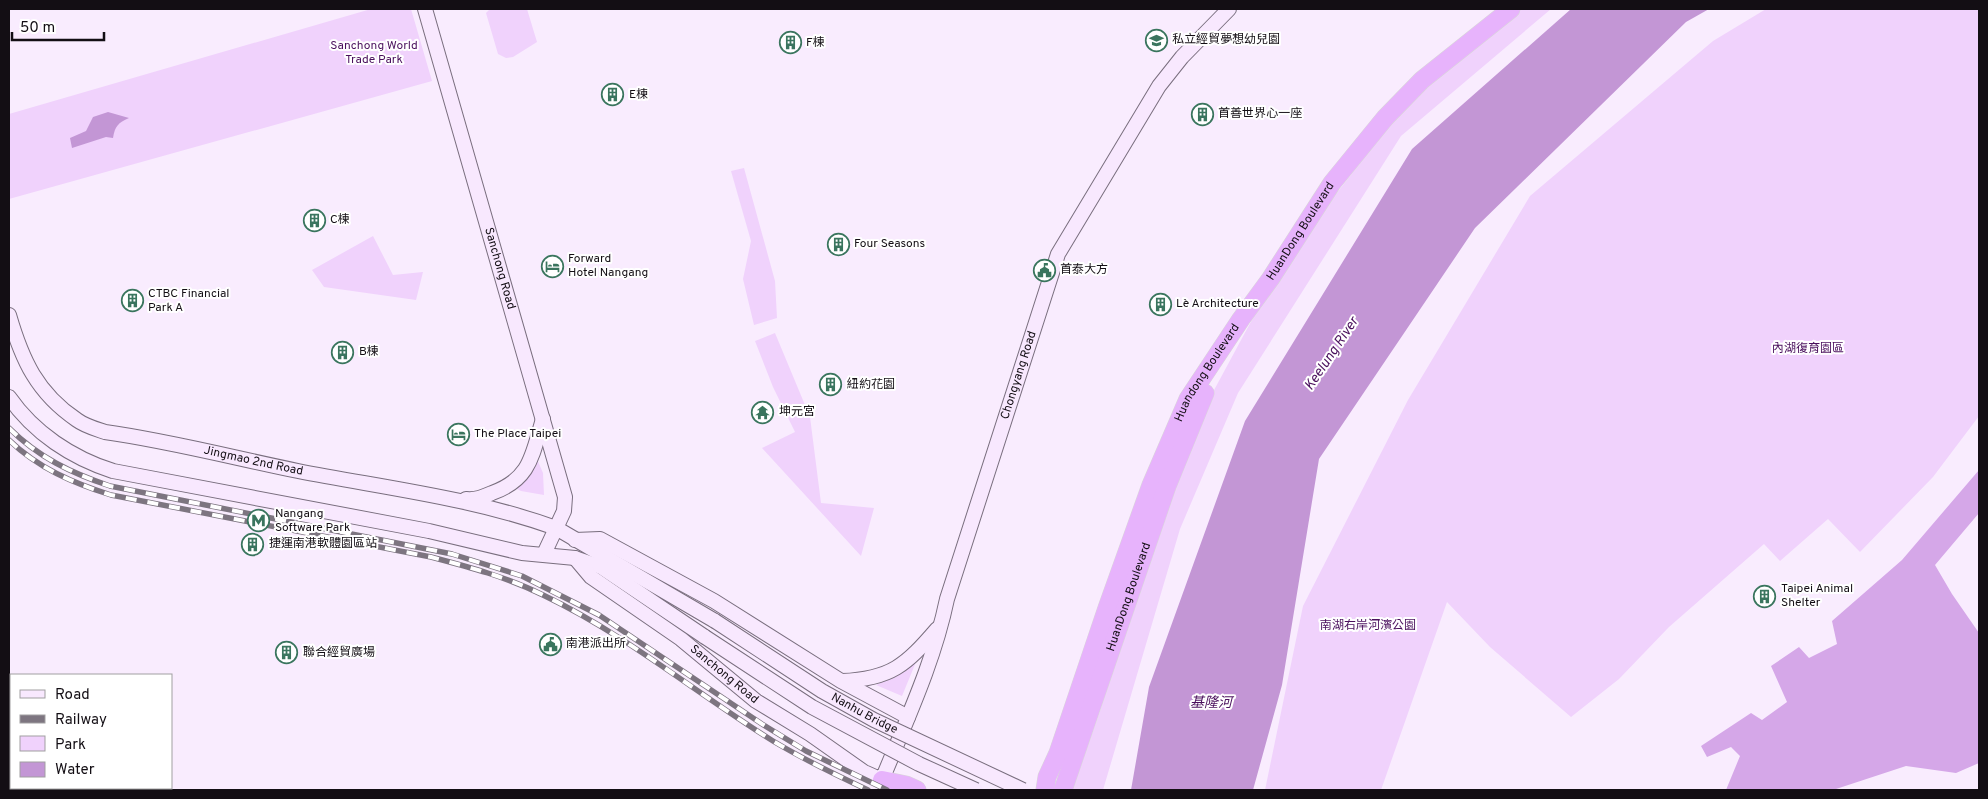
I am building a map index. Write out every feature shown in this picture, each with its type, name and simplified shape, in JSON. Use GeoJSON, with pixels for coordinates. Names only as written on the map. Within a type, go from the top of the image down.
{"type":"FeatureCollection","features":[{"type":"Feature","properties":{"kind":"highway","name":"Huandong Boulevard"},"geometry":{"type":"LineString","coordinates":[[1043,786],[1058,752],[1148,494],[1188,399],[1276,270],[1332,183],[1384,118],[1422,80],[1511,9]]}},
{"type":"Feature","properties":{"kind":"highway","name":"HuanDong Boulevard"},"geometry":{"type":"LineString","coordinates":[[1063,790],[1166,486],[1200,401],[1340,172],[1394,109],[1511,9]]}},
{"type":"Feature","properties":{"kind":"highway"},"geometry":{"type":"LineString","coordinates":[[889,785],[906,785],[917,790]]}},
{"type":"Feature","properties":{"kind":"street","name":"Sanchong Road"},"geometry":{"type":"LineString","coordinates":[[425,9],[566,504],[544,554]]}},
{"type":"Feature","properties":{"kind":"street","name":"Chongyang Road"},"geometry":{"type":"LineString","coordinates":[[889,785],[908,718],[925,676],[947,599],[1058,254],[1159,86],[1182,57],[1229,9]]}},
{"type":"Feature","properties":{"kind":"street","name":"Jingmao 2nd Road"},"geometry":{"type":"LineString","coordinates":[[9,315],[24,361],[42,390],[78,421],[105,432],[299,471],[444,497],[527,518],[556,528],[575,540]]}},
{"type":"Feature","properties":{"kind":"street"},"geometry":{"type":"LineString","coordinates":[[9,397],[53,444],[95,466],[429,531],[522,553],[544,554]]}},
{"type":"Feature","properties":{"kind":"street"},"geometry":{"type":"LineString","coordinates":[[444,497],[476,500],[512,484],[525,473],[543,418]]}},
{"type":"Feature","properties":{"kind":"street"},"geometry":{"type":"LineString","coordinates":[[575,540],[600,540],[714,601],[841,681],[908,718]]}},
{"type":"Feature","properties":{"kind":"street","name":"Nanhu Bridge"},"geometry":{"type":"LineString","coordinates":[[575,540],[715,621],[822,690],[874,720],[1023,790]]}},
{"type":"Feature","properties":{"kind":"street","name":"Nanhu Bridge"},"geometry":{"type":"LineString","coordinates":[[544,554],[575,558],[601,567],[812,707],[888,748],[976,790]]}},
{"type":"Feature","properties":{"kind":"street","name":"Sanchong Road"},"geometry":{"type":"LineString","coordinates":[[575,558],[590,576],[681,639],[756,701],[810,734],[864,772],[889,785]]}},
{"type":"Feature","properties":{"kind":"street"},"geometry":{"type":"LineString","coordinates":[[841,681],[871,678],[890,672],[912,657],[941,624]]}},
{"type":"Feature","properties":{"kind":"green space","name":"Sanchong World Trade Park"},"geometry":{"type":"Polygon","coordinates":[[[371,9],[411,9],[432,81],[9,199],[9,114],[371,9]]]}},
{"type":"Feature","properties":{"kind":"green space"},"geometry":{"type":"Polygon","coordinates":[[[490,9],[527,9],[537,42],[513,57],[506,58],[498,54],[486,13],[490,9]]]}},
{"type":"Feature","properties":{"kind":"green space"},"geometry":{"type":"Polygon","coordinates":[[[1518,9],[1551,9],[1401,136],[1238,393],[1180,529],[1103,790],[1072,790],[1100,711],[1133,600],[1183,454],[1213,392],[1254,316],[1296,245],[1403,108],[1518,9]]]}},
{"type":"Feature","properties":{"kind":"green space","name":"內湖復育園區"},"geometry":{"type":"Polygon","coordinates":[[[1766,9],[1979,9],[1979,416],[1933,477],[1860,552],[1828,519],[1780,561],[1764,544],[1669,627],[1619,679],[1571,717],[1490,647],[1447,602],[1381,790],[1265,790],[1303,606],[1408,400],[1530,196],[1713,41],[1766,9]]]}},
{"type":"Feature","properties":{"kind":"green space"},"geometry":{"type":"Polygon","coordinates":[[[744,168],[775,281],[777,318],[754,325],[743,279],[751,241],[731,171],[744,168]]]}},
{"type":"Feature","properties":{"kind":"green space"},"geometry":{"type":"Polygon","coordinates":[[[373,236],[393,275],[423,272],[416,300],[324,287],[312,270],[373,236]]]}},
{"type":"Feature","properties":{"kind":"green space"},"geometry":{"type":"Polygon","coordinates":[[[775,333],[810,417],[821,503],[874,508],[861,556],[762,448],[795,432],[773,387],[755,341],[775,333]]]}},
{"type":"Feature","properties":{"kind":"green space"},"geometry":{"type":"Polygon","coordinates":[[[537,459],[543,473],[544,495],[521,491],[509,485],[537,459]]]}},
{"type":"Feature","properties":{"kind":"green space"},"geometry":{"type":"Polygon","coordinates":[[[916,662],[902,696],[876,685],[903,672],[916,662]]]}},
{"type":"Feature","properties":{"kind":"shaded area"},"geometry":{"type":"Polygon","coordinates":[[[1979,470],[1979,513],[1935,565],[1979,633],[1979,763],[1956,773],[1906,766],[1833,790],[1726,790],[1740,756],[1731,747],[1707,757],[1701,746],[1751,713],[1762,720],[1787,702],[1771,666],[1799,647],[1809,658],[1837,644],[1832,621],[1902,560],[1979,470]]]}},
{"type":"Feature","properties":{"kind":"water","name":"基隆河"},"geometry":{"type":"Polygon","coordinates":[[[1571,9],[1709,9],[1686,22],[1475,228],[1319,459],[1282,685],[1253,790],[1131,790],[1149,687],[1245,421],[1412,149],[1571,9]]]}},
{"type":"Feature","properties":{"kind":"water"},"geometry":{"type":"Polygon","coordinates":[[[108,112],[129,118],[118,125],[113,138],[106,137],[72,148],[70,138],[86,131],[93,117],[108,112]]]}},
{"type":"Feature","properties":{"kind":"railway"},"geometry":{"type":"LineString","coordinates":[[9,428],[43,456],[82,476],[110,486],[452,554],[522,576],[599,615],[762,724],[806,751],[887,790]]}},
{"type":"Feature","properties":{"kind":"railway"},"geometry":{"type":"LineString","coordinates":[[9,440],[44,467],[83,485],[111,495],[431,557],[516,583],[543,595],[603,628],[773,741],[820,767],[868,790]]}},
{"type":"Feature","properties":{"kind":"place","name":"私立經貿夢想幼兒園"},"geometry":{"type":"Point","coordinates":[1156,40]}},
{"type":"Feature","properties":{"kind":"place","name":"F棟"},"geometry":{"type":"Point","coordinates":[790,43]}},
{"type":"Feature","properties":{"kind":"place","name":"E棟"},"geometry":{"type":"Point","coordinates":[613,95]}},
{"type":"Feature","properties":{"kind":"place","name":"首善世界心一座"},"geometry":{"type":"Point","coordinates":[1202,114]}},
{"type":"Feature","properties":{"kind":"place","name":"C棟"},"geometry":{"type":"Point","coordinates":[314,220]}},
{"type":"Feature","properties":{"kind":"place","name":"Four Seasons"},"geometry":{"type":"Point","coordinates":[838,244]}},
{"type":"Feature","properties":{"kind":"place","name":"Forward Hotel Nangang"},"geometry":{"type":"Point","coordinates":[552,266]}},
{"type":"Feature","properties":{"kind":"place","name":"首泰大方"},"geometry":{"type":"Point","coordinates":[1044,270]}},
{"type":"Feature","properties":{"kind":"place","name":"CTBC Financial Park A"},"geometry":{"type":"Point","coordinates":[132,301]}},
{"type":"Feature","properties":{"kind":"place","name":"Lè Architecture"},"geometry":{"type":"Point","coordinates":[1160,304]}},
{"type":"Feature","properties":{"kind":"place","name":"B棟"},"geometry":{"type":"Point","coordinates":[343,352]}},
{"type":"Feature","properties":{"kind":"place","name":"紐約花園"},"geometry":{"type":"Point","coordinates":[831,385]}},
{"type":"Feature","properties":{"kind":"place","name":"坤元宮"},"geometry":{"type":"Point","coordinates":[763,412]}},
{"type":"Feature","properties":{"kind":"place","name":"The Place Taipei"},"geometry":{"type":"Point","coordinates":[458,434]}},
{"type":"Feature","properties":{"kind":"place","name":"Nangang Software Park"},"geometry":{"type":"Point","coordinates":[259,521]}},
{"type":"Feature","properties":{"kind":"place","name":"捷運南港軟體園區站"},"geometry":{"type":"Point","coordinates":[253,544]}},
{"type":"Feature","properties":{"kind":"place","name":"Taipei Animal Shelter"},"geometry":{"type":"Point","coordinates":[1765,596]}},
{"type":"Feature","properties":{"kind":"place","name":"南港派出所"},"geometry":{"type":"Point","coordinates":[550,644]}},
{"type":"Feature","properties":{"kind":"place","name":"聯合經貿廣場"},"geometry":{"type":"Point","coordinates":[287,653]}},
{"type":"Feature","properties":{"kind":"water label","name":"Keelung River"},"geometry":{"type":"Point","coordinates":[1332,354]}},
{"type":"Feature","properties":{"kind":"park label","name":"南湖右岸河濱公園"},"geometry":{"type":"Point","coordinates":[1368,626]}}]}
